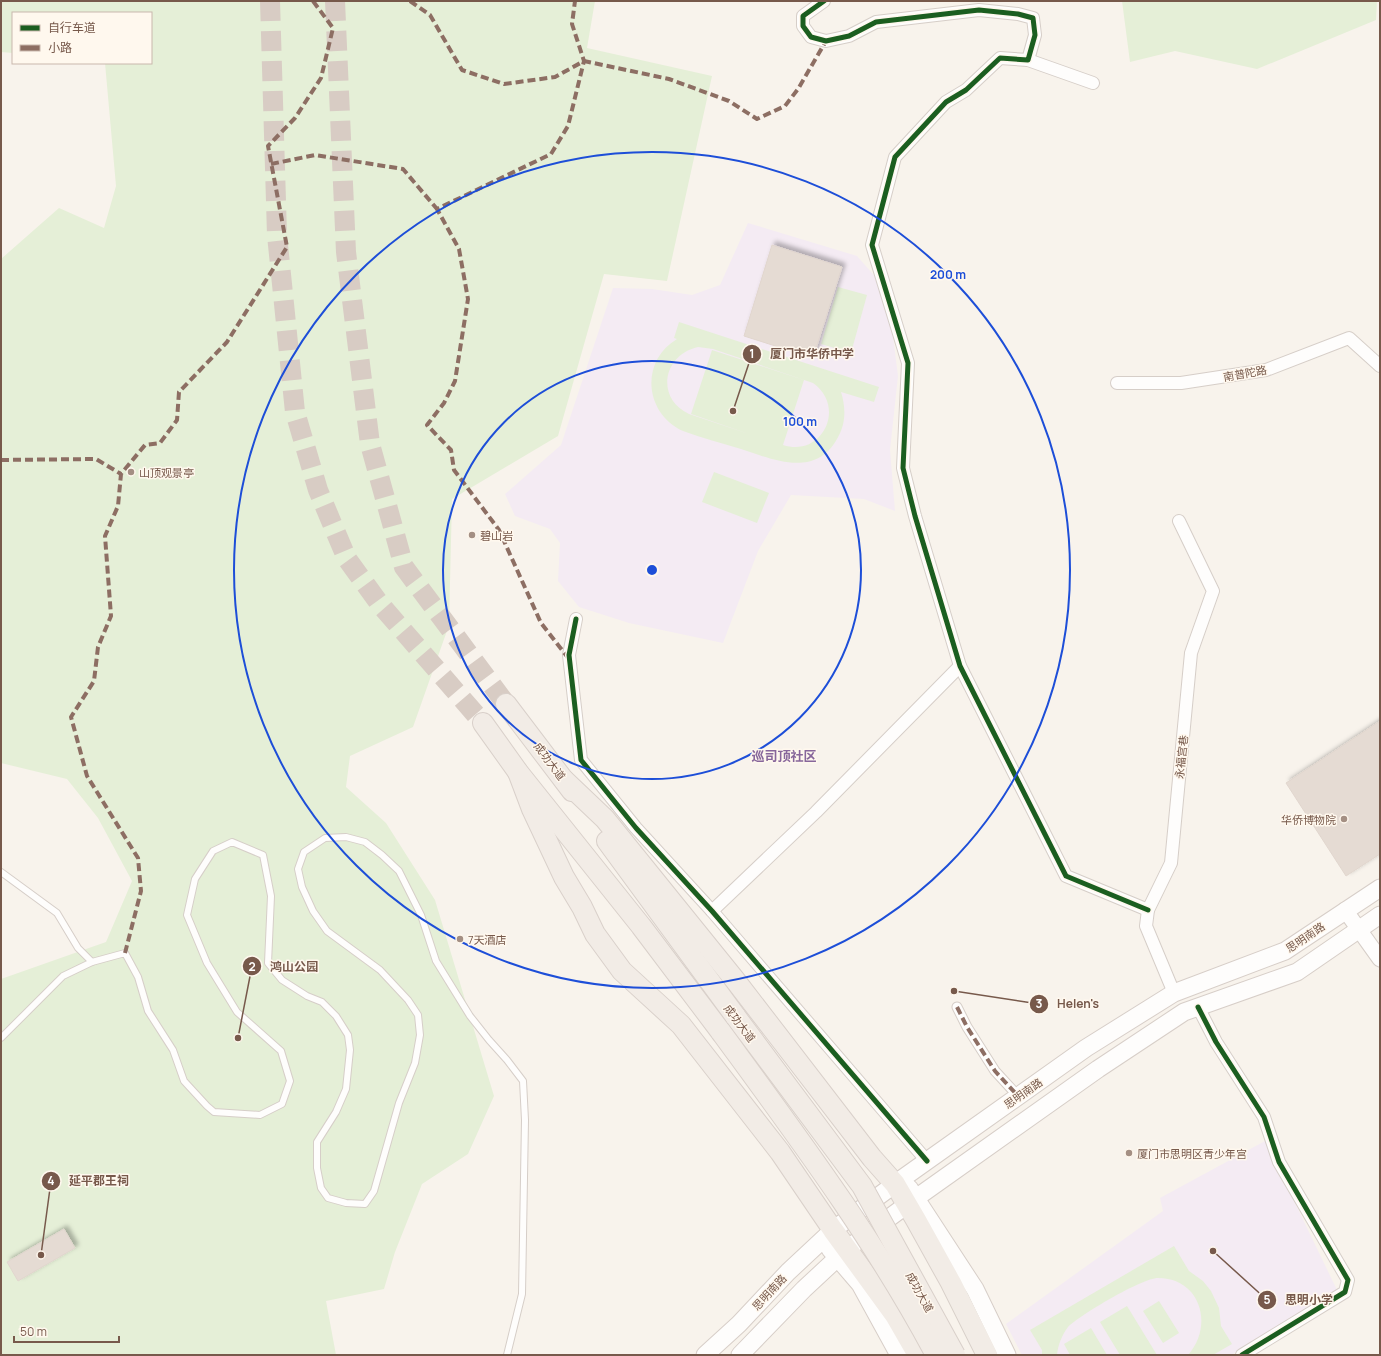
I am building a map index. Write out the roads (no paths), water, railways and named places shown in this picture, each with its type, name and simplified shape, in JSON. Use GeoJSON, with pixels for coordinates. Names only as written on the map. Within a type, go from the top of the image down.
{"type":"FeatureCollection","features":[{"type":"Feature","properties":{"kind":"highway","name":"成功大道"},"geometry":{"type":"LineString","coordinates":[[506,704],[564,780],[628,871],[862,1186],[955,1355]]}},
{"type":"Feature","properties":{"kind":"highway","name":"成功大道"},"geometry":{"type":"LineString","coordinates":[[483,723],[518,772],[640,926],[721,1032],[817,1162],[910,1306],[936,1355]]}},
{"type":"Feature","properties":{"kind":"highway"},"geometry":{"type":"LineString","coordinates":[[518,772],[532,809],[564,877],[582,907],[595,934],[622,971],[681,1025],[780,1152],[827,1235],[895,1315],[918,1355]]}},
{"type":"Feature","properties":{"kind":"highway"},"geometry":{"type":"LineString","coordinates":[[564,780],[605,819],[735,980],[872,1158],[899,1181],[911,1201],[987,1355]]}},
{"type":"Feature","properties":{"kind":"main road","name":"思明南路"},"geometry":{"type":"LineString","coordinates":[[705,1355],[739,1324],[788,1272],[827,1235],[899,1181],[1086,1048],[1174,993],[1285,951],[1380,888]]}},
{"type":"Feature","properties":{"kind":"main road"},"geometry":{"type":"LineString","coordinates":[[740,1355],[804,1289],[842,1254],[911,1201],[1098,1069],[1184,1012],[1296,972],[1380,915]]}},
{"type":"Feature","properties":{"kind":"main road"},"geometry":{"type":"LineString","coordinates":[[911,1201],[975,1289],[1007,1355]]}},
{"type":"Feature","properties":{"kind":"main road"},"geometry":{"type":"LineString","coordinates":[[842,1254],[899,1355]]}},
{"type":"Feature","properties":{"kind":"street"},"geometry":{"type":"LineString","coordinates":[[824,1],[803,16],[803,26],[811,37],[826,40],[849,36],[876,22],[922,16],[979,10],[1018,14],[1033,18],[1035,35],[1028,60]]}},
{"type":"Feature","properties":{"kind":"street"},"geometry":{"type":"LineString","coordinates":[[1093,83],[1028,60],[1000,58],[966,90],[946,102],[894,157],[872,245],[908,363],[903,468],[915,516],[960,666],[1066,876],[1148,910]]}},
{"type":"Feature","properties":{"kind":"street","name":"南普陀路"},"geometry":{"type":"LineString","coordinates":[[1117,383],[1181,383],[1266,370],[1349,338],[1380,366]]}},
{"type":"Feature","properties":{"kind":"street","name":"永福宫巷"},"geometry":{"type":"LineString","coordinates":[[1174,993],[1146,926],[1148,910],[1171,863],[1191,653],[1213,591],[1179,521]]}},
{"type":"Feature","properties":{"kind":"street"},"geometry":{"type":"LineString","coordinates":[[576,619],[569,656],[581,760],[636,828],[712,911],[927,1161]]}},
{"type":"Feature","properties":{"kind":"street"},"geometry":{"type":"LineString","coordinates":[[712,911],[816,812],[960,666]]}},
{"type":"Feature","properties":{"kind":"street"},"geometry":{"type":"LineString","coordinates":[[1345,910],[1380,959]]}},
{"type":"Feature","properties":{"kind":"street"},"geometry":{"type":"LineString","coordinates":[[957,1007],[967,1027],[995,1071],[1018,1096]]}},
{"type":"Feature","properties":{"kind":"street"},"geometry":{"type":"LineString","coordinates":[[1198,1007],[1216,1042],[1264,1117],[1279,1162],[1348,1280],[1345,1292],[1242,1355]]}},
{"type":"Feature","properties":{"kind":"lane"},"geometry":{"type":"LineString","coordinates":[[1,1038],[63,976],[92,962],[125,953],[138,977],[148,1011],[173,1050],[184,1081],[214,1112],[260,1115],[282,1104],[290,1081],[281,1050],[237,1012],[207,963],[187,914],[195,879],[213,851],[232,842],[263,855],[271,896],[268,963],[282,980],[307,996],[322,1002],[336,1016],[348,1035],[350,1050],[346,1089],[336,1112],[318,1142],[317,1168],[321,1188],[328,1198],[346,1203],[365,1204],[374,1191],[401,1097],[415,1063],[420,1035],[418,1015],[408,1000],[380,970],[327,932],[313,911],[302,887],[298,868],[304,852],[325,838],[346,837],[365,842],[382,855],[399,872],[421,915],[436,961],[466,1010],[523,1081],[525,1120],[522,1294],[507,1355]]}},
{"type":"Feature","properties":{"kind":"lane"},"geometry":{"type":"LineString","coordinates":[[1,872],[56,913],[78,948],[92,962]]}},
{"type":"Feature","properties":{"kind":"tunnel"},"geometry":{"type":"LineString","coordinates":[[270,1],[277,235],[295,412],[318,490],[347,559],[379,603],[483,723]]}},
{"type":"Feature","properties":{"kind":"tunnel"},"geometry":{"type":"LineString","coordinates":[[335,1],[346,252],[370,444],[404,567],[506,704]]}},
{"type":"Feature","properties":{"kind":"place","name":"厦门市华侨中学"},"geometry":{"type":"Point","coordinates":[733,411]}},
{"type":"Feature","properties":{"kind":"place","name":"山顶观景亭"},"geometry":{"type":"Point","coordinates":[131,472]}},
{"type":"Feature","properties":{"kind":"place","name":"碧山岩"},"geometry":{"type":"Point","coordinates":[472,535]}},
{"type":"Feature","properties":{"kind":"place","name":"华侨博物院"},"geometry":{"type":"Point","coordinates":[1344,819]}},
{"type":"Feature","properties":{"kind":"place","name":"7天酒店"},"geometry":{"type":"Point","coordinates":[460,939]}},
{"type":"Feature","properties":{"kind":"place","name":"Helen's"},"geometry":{"type":"Point","coordinates":[954,991]}},
{"type":"Feature","properties":{"kind":"place","name":"鸿山公园"},"geometry":{"type":"Point","coordinates":[238,1038]}},
{"type":"Feature","properties":{"kind":"place","name":"厦门市思明区青少年宫"},"geometry":{"type":"Point","coordinates":[1129,1153]}},
{"type":"Feature","properties":{"kind":"place","name":"思明小学"},"geometry":{"type":"Point","coordinates":[1213,1251]}},
{"type":"Feature","properties":{"kind":"place","name":"延平郡王祠"},"geometry":{"type":"Point","coordinates":[41,1255]}},
{"type":"Feature","properties":{"kind":"district","name":"巡司顶社区"},"geometry":{"type":"Point","coordinates":[784,756]}}]}
